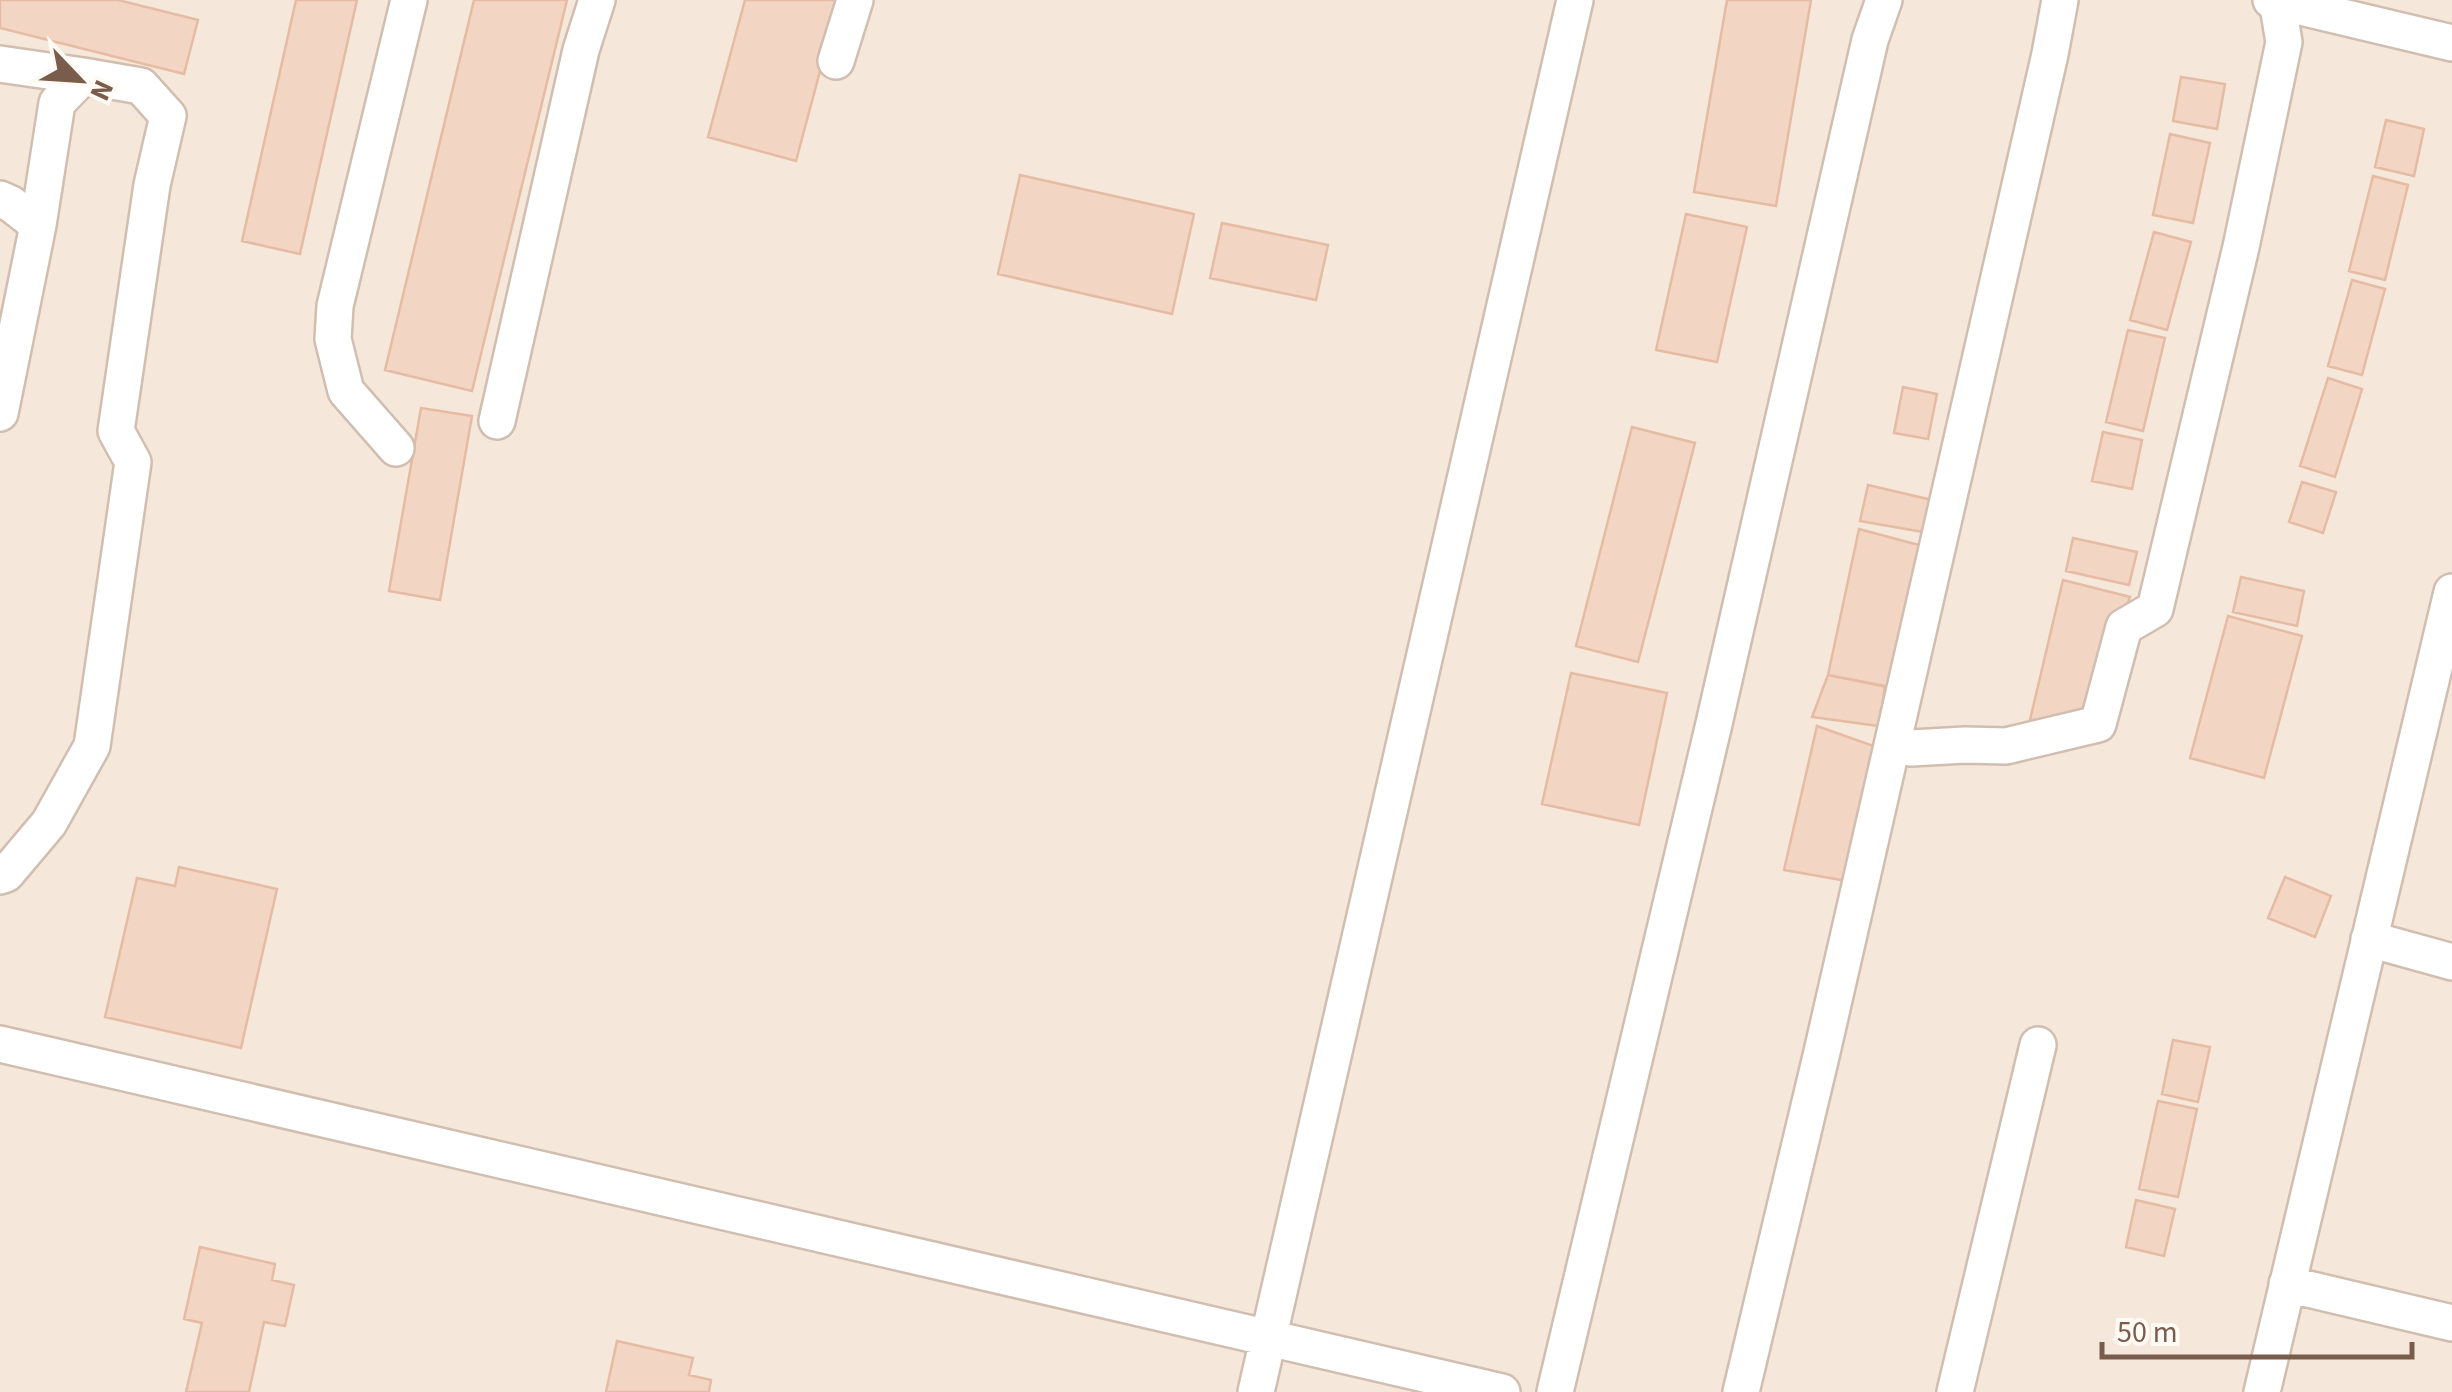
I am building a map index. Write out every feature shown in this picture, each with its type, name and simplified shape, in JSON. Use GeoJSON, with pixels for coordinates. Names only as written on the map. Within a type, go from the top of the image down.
{"type":"FeatureCollection","features":[{"type":"Feature","properties":{"kind":"street"},"geometry":{"type":"LineString","coordinates":[[396,448],[346,391],[333,339],[335,306],[409,0]]}},
{"type":"Feature","properties":{"kind":"street"},"geometry":{"type":"LineString","coordinates":[[496,421],[597,0]]}},
{"type":"Feature","properties":{"kind":"street"},"geometry":{"type":"LineString","coordinates":[[836,61],[855,0]]}},
{"type":"Feature","properties":{"kind":"street"},"geometry":{"type":"LineString","coordinates":[[1256,1392],[1575,0]]}},
{"type":"Feature","properties":{"kind":"street"},"geometry":{"type":"LineString","coordinates":[[1556,1392],[1870,40],[1884,0]]}},
{"type":"Feature","properties":{"kind":"street"},"geometry":{"type":"LineString","coordinates":[[1741,1392],[2060,0]]}},
{"type":"Feature","properties":{"kind":"street"},"geometry":{"type":"LineString","coordinates":[[1892,745],[2006,746],[2098,724],[2124,627],[2155,610],[2242,247],[2284,42],[2275,0],[2452,43]]}},
{"type":"Feature","properties":{"kind":"street"},"geometry":{"type":"LineString","coordinates":[[0,64],[141,86],[168,116],[152,185],[116,431],[133,462],[92,746],[49,824],[0,876]]}},
{"type":"Feature","properties":{"kind":"street"},"geometry":{"type":"LineString","coordinates":[[0,413],[38,226],[57,103],[83,76]]}},
{"type":"Feature","properties":{"kind":"street"},"geometry":{"type":"LineString","coordinates":[[0,199],[38,226]]}},
{"type":"Feature","properties":{"kind":"street"},"geometry":{"type":"LineString","coordinates":[[2262,1392],[2450,607]]}},
{"type":"Feature","properties":{"kind":"street"},"geometry":{"type":"LineString","coordinates":[[2370,939],[2452,962]]}},
{"type":"Feature","properties":{"kind":"street"},"geometry":{"type":"LineString","coordinates":[[0,1044],[1502,1392]]}},
{"type":"Feature","properties":{"kind":"street"},"geometry":{"type":"LineString","coordinates":[[1955,1392],[2038,1045]]}},
{"type":"Feature","properties":{"kind":"street"},"geometry":{"type":"LineString","coordinates":[[2287,1284],[2452,1324]]}},
{"type":"Feature","properties":{"kind":"shaded area"},"geometry":{"type":"Polygon","coordinates":[[[0,0],[2452,0],[2452,1392],[0,1392],[0,0]]]}},
{"type":"Feature","properties":{"kind":"building"},"geometry":{"type":"Polygon","coordinates":[[[0,0],[118,0],[198,20],[184,74],[0,28],[0,0]]]}},
{"type":"Feature","properties":{"kind":"building"},"geometry":{"type":"Polygon","coordinates":[[[296,0],[357,0],[300,254],[242,241],[296,0]]]}},
{"type":"Feature","properties":{"kind":"building"},"geometry":{"type":"Polygon","coordinates":[[[474,0],[567,0],[472,391],[385,370],[474,0]]]}},
{"type":"Feature","properties":{"kind":"building"},"geometry":{"type":"Polygon","coordinates":[[[745,0],[839,0],[796,161],[708,137],[745,0]]]}},
{"type":"Feature","properties":{"kind":"building"},"geometry":{"type":"Polygon","coordinates":[[[1727,0],[1811,0],[1776,206],[1694,192],[1727,0]]]}},
{"type":"Feature","properties":{"kind":"building"},"geometry":{"type":"Polygon","coordinates":[[[2181,77],[2225,84],[2217,129],[2173,121],[2181,77]]]}},
{"type":"Feature","properties":{"kind":"building"},"geometry":{"type":"Polygon","coordinates":[[[2386,120],[2424,129],[2414,176],[2375,167],[2386,120]]]}},
{"type":"Feature","properties":{"kind":"building"},"geometry":{"type":"Polygon","coordinates":[[[2170,134],[2210,143],[2193,223],[2153,215],[2170,134]]]}},
{"type":"Feature","properties":{"kind":"building"},"geometry":{"type":"Polygon","coordinates":[[[1020,175],[1194,214],[1172,314],[998,274],[1020,175]]]}},
{"type":"Feature","properties":{"kind":"building"},"geometry":{"type":"Polygon","coordinates":[[[2373,176],[2408,185],[2385,280],[2349,271],[2373,176]]]}},
{"type":"Feature","properties":{"kind":"building"},"geometry":{"type":"Polygon","coordinates":[[[1686,214],[1747,227],[1717,362],[1656,350],[1686,214]]]}},
{"type":"Feature","properties":{"kind":"building"},"geometry":{"type":"Polygon","coordinates":[[[1222,223],[1328,245],[1316,300],[1210,278],[1222,223]]]}},
{"type":"Feature","properties":{"kind":"building"},"geometry":{"type":"Polygon","coordinates":[[[2154,232],[2191,242],[2167,330],[2130,320],[2154,232]]]}},
{"type":"Feature","properties":{"kind":"building"},"geometry":{"type":"Polygon","coordinates":[[[2352,280],[2385,289],[2362,375],[2328,366],[2352,280]]]}},
{"type":"Feature","properties":{"kind":"building"},"geometry":{"type":"Polygon","coordinates":[[[2128,330],[2165,338],[2143,431],[2106,422],[2128,330]]]}},
{"type":"Feature","properties":{"kind":"building"},"geometry":{"type":"Polygon","coordinates":[[[2328,378],[2362,389],[2335,477],[2300,466],[2328,378]]]}},
{"type":"Feature","properties":{"kind":"building"},"geometry":{"type":"Polygon","coordinates":[[[1903,387],[1937,394],[1928,439],[1894,433],[1903,387]]]}},
{"type":"Feature","properties":{"kind":"building"},"geometry":{"type":"Polygon","coordinates":[[[421,408],[472,416],[440,600],[389,591],[421,408]]]}},
{"type":"Feature","properties":{"kind":"building"},"geometry":{"type":"Polygon","coordinates":[[[1632,427],[1695,443],[1638,662],[1576,646],[1632,427]]]}},
{"type":"Feature","properties":{"kind":"building"},"geometry":{"type":"Polygon","coordinates":[[[2103,432],[2142,440],[2132,489],[2092,481],[2103,432]]]}},
{"type":"Feature","properties":{"kind":"building"},"geometry":{"type":"Polygon","coordinates":[[[2302,482],[2336,492],[2323,533],[2289,522],[2302,482]]]}},
{"type":"Feature","properties":{"kind":"building"},"geometry":{"type":"Polygon","coordinates":[[[1868,485],[1932,500],[1923,532],[1860,521],[1868,485]]]}},
{"type":"Feature","properties":{"kind":"building"},"geometry":{"type":"Polygon","coordinates":[[[1859,529],[1926,547],[1892,688],[1828,675],[1859,529]]]}},
{"type":"Feature","properties":{"kind":"building"},"geometry":{"type":"Polygon","coordinates":[[[2073,538],[2137,552],[2129,585],[2066,571],[2073,538]]]}},
{"type":"Feature","properties":{"kind":"building"},"geometry":{"type":"Polygon","coordinates":[[[2241,577],[2304,591],[2297,626],[2233,612],[2241,577]]]}},
{"type":"Feature","properties":{"kind":"building"},"geometry":{"type":"Polygon","coordinates":[[[2063,580],[2130,597],[2088,717],[2030,720],[2063,580]]]}},
{"type":"Feature","properties":{"kind":"building"},"geometry":{"type":"Polygon","coordinates":[[[2228,616],[2302,636],[2264,778],[2190,758],[2228,616]]]}},
{"type":"Feature","properties":{"kind":"building"},"geometry":{"type":"Polygon","coordinates":[[[1571,673],[1667,693],[1639,825],[1542,804],[1571,673]]]}},
{"type":"Feature","properties":{"kind":"building"},"geometry":{"type":"Polygon","coordinates":[[[1828,675],[1885,686],[1879,726],[1812,717],[1828,675]]]}},
{"type":"Feature","properties":{"kind":"building"},"geometry":{"type":"Polygon","coordinates":[[[1817,726],[1882,749],[1847,881],[1784,870],[1817,726]]]}},
{"type":"Feature","properties":{"kind":"building"},"geometry":{"type":"Polygon","coordinates":[[[179,867],[277,889],[241,1048],[105,1017],[137,878],[175,886],[179,867]]]}},
{"type":"Feature","properties":{"kind":"building"},"geometry":{"type":"Polygon","coordinates":[[[2285,877],[2331,896],[2315,937],[2268,918],[2285,877]]]}},
{"type":"Feature","properties":{"kind":"building"},"geometry":{"type":"Polygon","coordinates":[[[2173,1040],[2210,1047],[2198,1102],[2162,1094],[2173,1040]]]}},
{"type":"Feature","properties":{"kind":"building"},"geometry":{"type":"Polygon","coordinates":[[[2158,1101],[2197,1109],[2178,1197],[2139,1189],[2158,1101]]]}},
{"type":"Feature","properties":{"kind":"building"},"geometry":{"type":"Polygon","coordinates":[[[2136,1200],[2175,1209],[2164,1256],[2126,1247],[2136,1200]]]}},
{"type":"Feature","properties":{"kind":"building"},"geometry":{"type":"Polygon","coordinates":[[[200,1247],[275,1264],[272,1280],[294,1285],[285,1326],[264,1322],[249,1392],[186,1392],[202,1323],[184,1319],[200,1247]]]}},
{"type":"Feature","properties":{"kind":"building"},"geometry":{"type":"Polygon","coordinates":[[[617,1341],[693,1358],[689,1375],[711,1380],[709,1392],[606,1392],[617,1341]]]}}]}
